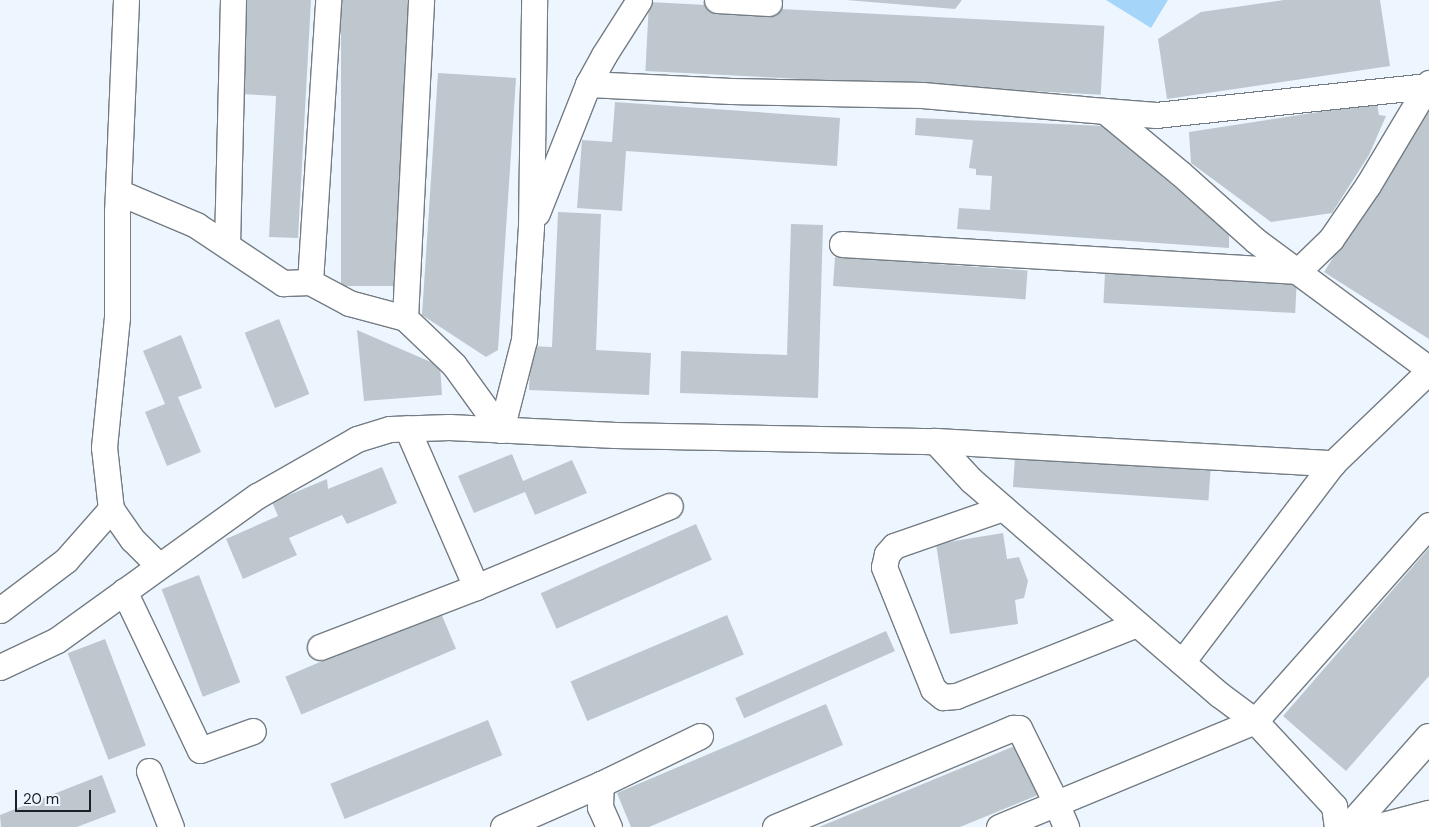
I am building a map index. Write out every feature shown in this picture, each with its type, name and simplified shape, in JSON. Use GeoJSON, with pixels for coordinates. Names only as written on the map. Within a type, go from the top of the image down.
{"type":"FeatureCollection","features":[{"type":"Feature","properties":{"kind":"main road"},"geometry":{"type":"LineString","coordinates":[[1350,827],[1429,739]]}},
{"type":"Feature","properties":{"kind":"main road"},"geometry":{"type":"LineString","coordinates":[[1383,827],[1429,815]]}},
{"type":"Feature","properties":{"kind":"street"},"geometry":{"type":"LineString","coordinates":[[126,0],[118,192],[117,317],[104,447],[111,509],[132,539],[159,566]]}},
{"type":"Feature","properties":{"kind":"street"},"geometry":{"type":"LineString","coordinates":[[227,245],[233,0]]}},
{"type":"Feature","properties":{"kind":"street"},"geometry":{"type":"LineString","coordinates":[[310,282],[328,0]]}},
{"type":"Feature","properties":{"kind":"street"},"geometry":{"type":"LineString","coordinates":[[405,318],[421,0]]}},
{"type":"Feature","properties":{"kind":"street"},"geometry":{"type":"LineString","coordinates":[[501,430],[524,340],[531,226],[534,0]]}},
{"type":"Feature","properties":{"kind":"street"},"geometry":{"type":"LineString","coordinates":[[531,226],[588,84],[639,0]]}},
{"type":"Feature","properties":{"kind":"street"},"geometry":{"type":"LineString","coordinates":[[717,0],[769,3]]}},
{"type":"Feature","properties":{"kind":"street"},"geometry":{"type":"LineString","coordinates":[[588,84],[731,91],[922,95],[1156,115],[1428,84]]}},
{"type":"Feature","properties":{"kind":"street"},"geometry":{"type":"LineString","coordinates":[[842,244],[1298,271],[1331,239],[1368,184],[1428,84]]}},
{"type":"Feature","properties":{"kind":"street"},"geometry":{"type":"LineString","coordinates":[[1105,111],[1180,173],[1256,242],[1298,271],[1429,370],[1333,463],[1182,662]]}},
{"type":"Feature","properties":{"kind":"street"},"geometry":{"type":"LineString","coordinates":[[118,192],[196,225],[282,283],[310,282],[349,303],[405,318],[454,366],[501,430]]}},
{"type":"Feature","properties":{"kind":"street"},"geometry":{"type":"LineString","coordinates":[[0,667],[57,640],[257,496],[357,439],[390,430],[448,427],[615,436],[935,441],[1333,463]]}},
{"type":"Feature","properties":{"kind":"street"},"geometry":{"type":"LineString","coordinates":[[407,428],[476,587]]}},
{"type":"Feature","properties":{"kind":"street"},"geometry":{"type":"LineString","coordinates":[[935,441],[971,480],[1003,508],[1182,662],[1256,721],[1334,806],[1337,827]]}},
{"type":"Feature","properties":{"kind":"street"},"geometry":{"type":"LineString","coordinates":[[320,647],[476,587],[670,506]]}},
{"type":"Feature","properties":{"kind":"street"},"geometry":{"type":"LineString","coordinates":[[1003,508],[894,546],[887,554],[884,567],[933,689],[943,697],[956,696],[1137,624]]}},
{"type":"Feature","properties":{"kind":"street"},"geometry":{"type":"LineString","coordinates":[[0,610],[66,560],[111,509]]}},
{"type":"Feature","properties":{"kind":"street"},"geometry":{"type":"LineString","coordinates":[[999,827],[1256,721],[1429,526]]}},
{"type":"Feature","properties":{"kind":"street"},"geometry":{"type":"LineString","coordinates":[[124,591],[200,750],[253,731]]}},
{"type":"Feature","properties":{"kind":"street"},"geometry":{"type":"LineString","coordinates":[[775,827],[1013,728],[1019,728],[1023,732],[1066,827]]}},
{"type":"Feature","properties":{"kind":"street"},"geometry":{"type":"LineString","coordinates":[[503,827],[602,784],[700,736]]}},
{"type":"Feature","properties":{"kind":"street"},"geometry":{"type":"LineString","coordinates":[[150,770],[171,827]]}},
{"type":"Feature","properties":{"kind":"street"},"geometry":{"type":"LineString","coordinates":[[602,784],[600,806],[609,827]]}},
{"type":"Feature","properties":{"kind":"shaded area"},"geometry":{"type":"Polygon","coordinates":[[[1106,0],[1168,0],[1151,28],[1106,0]]]}},
{"type":"Feature","properties":{"kind":"building"},"geometry":{"type":"Polygon","coordinates":[[[245,0],[311,0],[298,238],[269,237],[276,96],[241,94],[245,0]]]}},
{"type":"Feature","properties":{"kind":"building"},"geometry":{"type":"Polygon","coordinates":[[[341,0],[410,0],[410,286],[341,286],[341,0]]]}},
{"type":"Feature","properties":{"kind":"building"},"geometry":{"type":"Polygon","coordinates":[[[846,0],[962,0],[955,9],[846,0]]]}},
{"type":"Feature","properties":{"kind":"building"},"geometry":{"type":"Polygon","coordinates":[[[1284,0],[1380,0],[1390,66],[1167,99],[1158,39],[1201,12],[1284,0]]]}},
{"type":"Feature","properties":{"kind":"building"},"geometry":{"type":"Polygon","coordinates":[[[649,2],[1104,26],[1101,95],[645,71],[649,2]]]}},
{"type":"Feature","properties":{"kind":"building"},"geometry":{"type":"Polygon","coordinates":[[[438,73],[516,78],[498,350],[486,357],[422,315],[438,73]]]}},
{"type":"Feature","properties":{"kind":"building"},"geometry":{"type":"Polygon","coordinates":[[[615,102],[840,118],[837,166],[626,151],[622,211],[577,208],[582,140],[612,142],[615,102]]]}},
{"type":"Feature","properties":{"kind":"building"},"geometry":{"type":"Polygon","coordinates":[[[1377,103],[1379,115],[1386,116],[1369,155],[1332,213],[1271,222],[1191,163],[1189,132],[1377,103]]]}},
{"type":"Feature","properties":{"kind":"building"},"geometry":{"type":"Polygon","coordinates":[[[1429,107],[1429,339],[1324,272],[1429,107]]]}},
{"type":"Feature","properties":{"kind":"building"},"geometry":{"type":"Polygon","coordinates":[[[916,118],[1104,126],[1229,234],[1229,248],[957,229],[959,208],[990,210],[992,176],[976,175],[976,169],[969,168],[973,140],[915,135],[916,118]]]}},
{"type":"Feature","properties":{"kind":"building"},"geometry":{"type":"Polygon","coordinates":[[[558,212],[601,214],[596,350],[651,353],[649,395],[529,390],[531,346],[552,347],[558,212]]]}},
{"type":"Feature","properties":{"kind":"building"},"geometry":{"type":"Polygon","coordinates":[[[791,224],[823,225],[818,398],[680,393],[681,351],[787,355],[791,224]]]}},
{"type":"Feature","properties":{"kind":"building"},"geometry":{"type":"Polygon","coordinates":[[[835,257],[1028,270],[1026,299],[833,286],[835,257]]]}},
{"type":"Feature","properties":{"kind":"building"},"geometry":{"type":"Polygon","coordinates":[[[1105,273],[1297,283],[1295,313],[1103,303],[1105,273]]]}},
{"type":"Feature","properties":{"kind":"building"},"geometry":{"type":"Polygon","coordinates":[[[279,319],[309,394],[275,408],[245,333],[279,319]]]}},
{"type":"Feature","properties":{"kind":"building"},"geometry":{"type":"Polygon","coordinates":[[[357,330],[440,366],[442,395],[364,401],[357,330]]]}},
{"type":"Feature","properties":{"kind":"building"},"geometry":{"type":"Polygon","coordinates":[[[181,335],[202,388],[178,397],[201,452],[167,466],[145,412],[165,404],[143,351],[181,335]]]}},
{"type":"Feature","properties":{"kind":"building"},"geometry":{"type":"Polygon","coordinates":[[[512,454],[523,481],[572,460],[587,493],[535,515],[525,492],[474,513],[458,476],[512,454]]]}},
{"type":"Feature","properties":{"kind":"building"},"geometry":{"type":"Polygon","coordinates":[[[1015,457],[1211,471],[1208,501],[1013,487],[1015,457]]]}},
{"type":"Feature","properties":{"kind":"building"},"geometry":{"type":"Polygon","coordinates":[[[382,467],[397,503],[347,524],[342,515],[289,538],[297,555],[243,579],[226,539],[278,516],[272,502],[327,479],[328,489],[382,467]]]}},
{"type":"Feature","properties":{"kind":"building"},"geometry":{"type":"Polygon","coordinates":[[[696,524],[712,560],[557,629],[541,593],[696,524]]]}},
{"type":"Feature","properties":{"kind":"building"},"geometry":{"type":"Polygon","coordinates":[[[1003,533],[1007,559],[1019,557],[1028,581],[1024,598],[1015,600],[1018,624],[950,634],[936,544],[1003,533]]]}},
{"type":"Feature","properties":{"kind":"building"},"geometry":{"type":"Polygon","coordinates":[[[1429,548],[1429,676],[1346,771],[1283,716],[1429,548]]]}},
{"type":"Feature","properties":{"kind":"building"},"geometry":{"type":"Polygon","coordinates":[[[199,575],[240,682],[203,697],[162,589],[199,575]]]}},
{"type":"Feature","properties":{"kind":"building"},"geometry":{"type":"Polygon","coordinates":[[[440,611],[456,649],[301,714],[285,677],[440,611]]]}},
{"type":"Feature","properties":{"kind":"building"},"geometry":{"type":"Polygon","coordinates":[[[727,615],[744,655],[587,721],[571,681],[727,615]]]}},
{"type":"Feature","properties":{"kind":"building"},"geometry":{"type":"Polygon","coordinates":[[[886,631],[895,651],[744,718],[735,698],[886,631]]]}},
{"type":"Feature","properties":{"kind":"building"},"geometry":{"type":"Polygon","coordinates":[[[105,639],[146,745],[109,760],[68,653],[105,639]]]}},
{"type":"Feature","properties":{"kind":"building"},"geometry":{"type":"Polygon","coordinates":[[[826,704],[843,745],[649,827],[631,827],[617,793],[826,704]]]}},
{"type":"Feature","properties":{"kind":"building"},"geometry":{"type":"Polygon","coordinates":[[[488,720],[502,755],[345,819],[330,784],[488,720]]]}},
{"type":"Feature","properties":{"kind":"building"},"geometry":{"type":"Polygon","coordinates":[[[1017,745],[1038,795],[960,827],[819,827],[1017,745]]]}},
{"type":"Feature","properties":{"kind":"building"},"geometry":{"type":"Polygon","coordinates":[[[102,775],[116,812],[77,827],[1,827],[0,815],[102,775]]]}}]}
